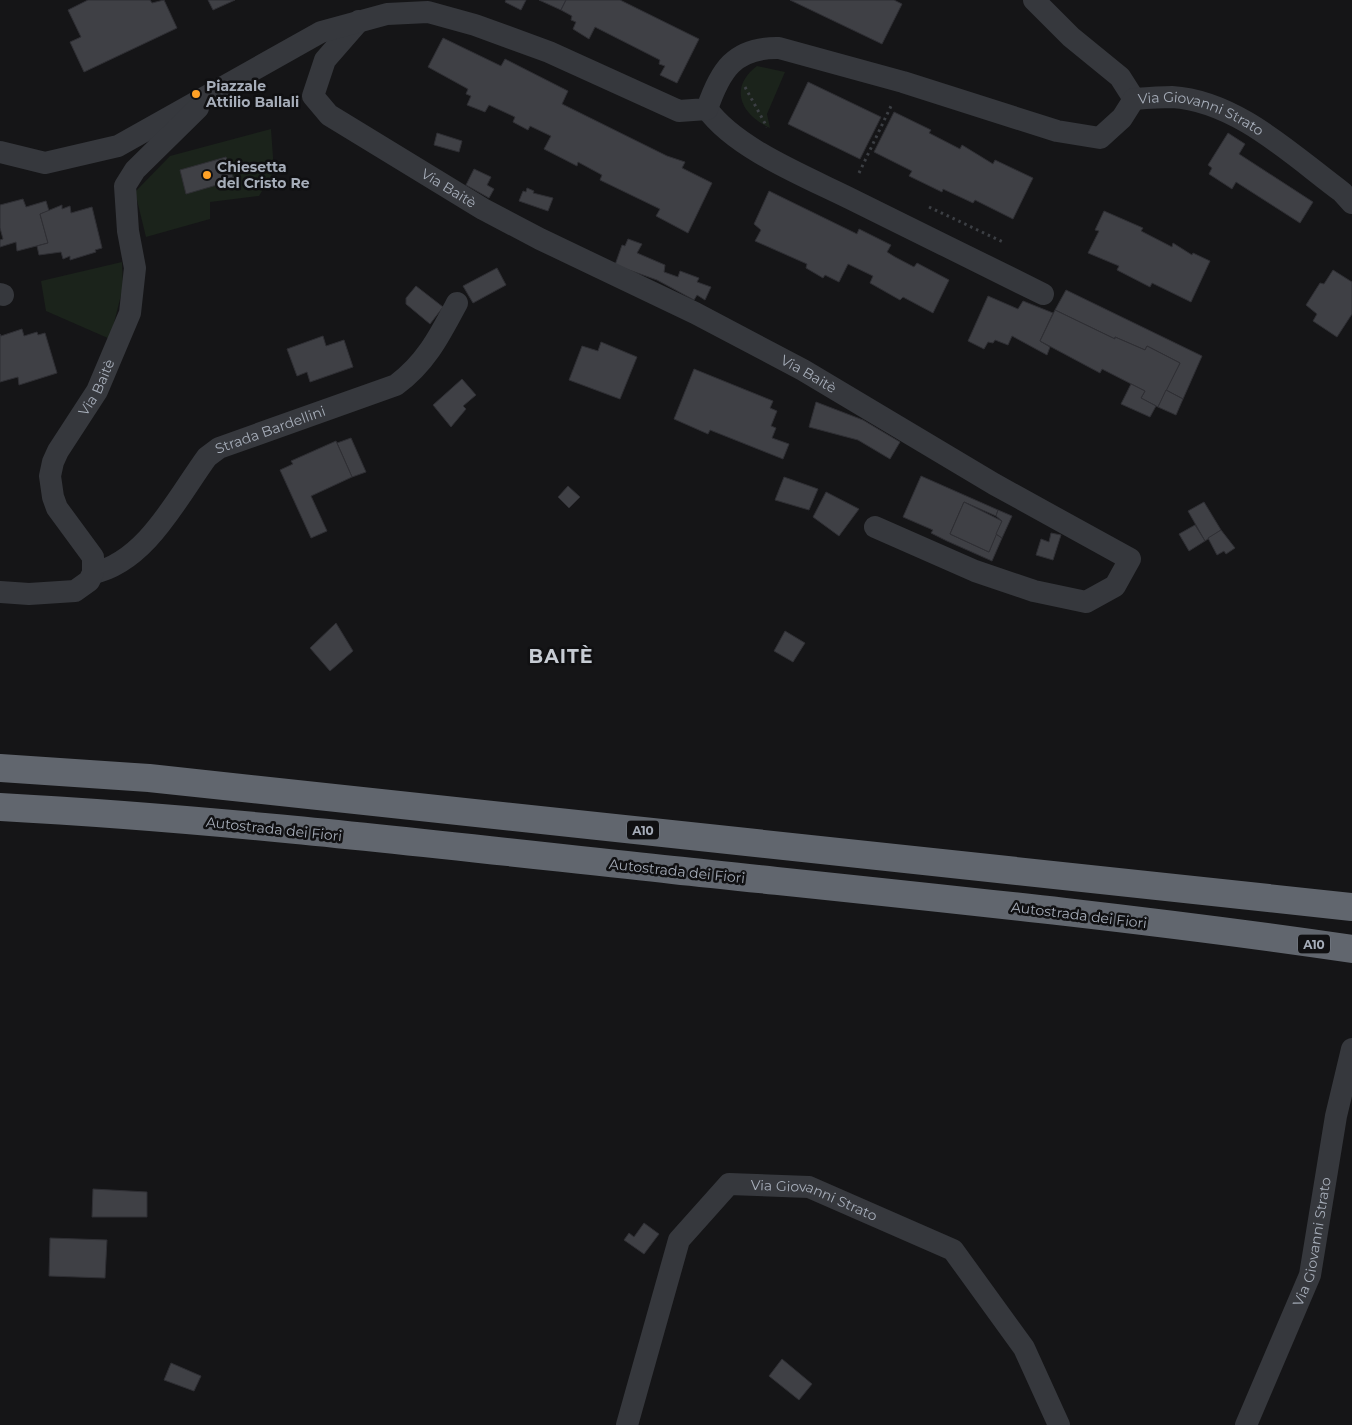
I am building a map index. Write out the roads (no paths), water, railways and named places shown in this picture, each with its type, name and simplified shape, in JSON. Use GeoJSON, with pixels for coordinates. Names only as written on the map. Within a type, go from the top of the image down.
{"type":"FeatureCollection","features":[{"type":"Feature","properties":{"kind":"highway","name":"A10"},"geometry":{"type":"LineString","coordinates":[[0,768],[159,779],[1352,907]]}},
{"type":"Feature","properties":{"kind":"highway","name":"Autostrada dei Fiori"},"geometry":{"type":"LineString","coordinates":[[0,807],[122,814],[524,854],[961,901],[1276,938],[1352,949]]}},
{"type":"Feature","properties":{"kind":"street","name":"Via Giovanni Strato"},"geometry":{"type":"LineString","coordinates":[[1034,0],[1071,37],[1120,77],[1134,99],[1174,97],[1214,107],[1250,124],[1342,192],[1352,203]]}},
{"type":"Feature","properties":{"kind":"street","name":"Via Baitè"},"geometry":{"type":"LineString","coordinates":[[0,152],[46,163],[118,146],[216,89],[321,32],[387,14],[428,12],[475,25],[550,52],[679,110],[707,109]]}},
{"type":"Feature","properties":{"kind":"street","name":"Via Baitè"},"geometry":{"type":"LineString","coordinates":[[359,21],[325,60],[314,96],[329,115],[484,209],[540,239],[695,313],[802,370],[994,484],[1130,560],[1115,586],[1086,602],[1034,591],[975,572],[875,527]]}},
{"type":"Feature","properties":{"kind":"street"},"geometry":{"type":"LineString","coordinates":[[1042,294],[780,163],[732,135],[717,123],[707,109],[714,89],[734,60],[747,52],[766,48],[779,48],[903,82],[1057,131],[1100,138],[1122,118],[1134,99]]}},
{"type":"Feature","properties":{"kind":"street","name":"Via Baitè"},"geometry":{"type":"LineString","coordinates":[[93,573],[92,557],[57,508],[53,497],[50,476],[53,462],[58,451],[97,391],[130,313],[135,268],[124,196],[128,178],[216,89]]}},
{"type":"Feature","properties":{"kind":"street","name":"Strada Bardellini"},"geometry":{"type":"LineString","coordinates":[[93,573],[117,565],[145,543],[207,457],[219,448],[396,385],[414,372],[439,337],[457,303]]}},
{"type":"Feature","properties":{"kind":"street"},"geometry":{"type":"LineString","coordinates":[[0,592],[29,594],[75,591],[83,587],[93,573]]}},
{"type":"Feature","properties":{"kind":"street","name":"Via Giovanni Strato"},"geometry":{"type":"LineString","coordinates":[[1246,1425],[1310,1275],[1336,1116],[1352,1049]]}},
{"type":"Feature","properties":{"kind":"street","name":"Via Giovanni Strato"},"geometry":{"type":"LineString","coordinates":[[627,1425],[679,1240],[729,1184],[809,1187],[953,1250],[1024,1348],[1059,1425]]}},
{"type":"Feature","properties":{"kind":"place","name":"Piazzale Attilio Ballali"},"geometry":{"type":"Point","coordinates":[196,94]}},
{"type":"Feature","properties":{"kind":"place","name":"Chiesetta del Cristo Re"},"geometry":{"type":"Point","coordinates":[207,175]}},
{"type":"Feature","properties":{"kind":"district","name":"BAITÈ"},"geometry":{"type":"Point","coordinates":[561,656]}}]}
